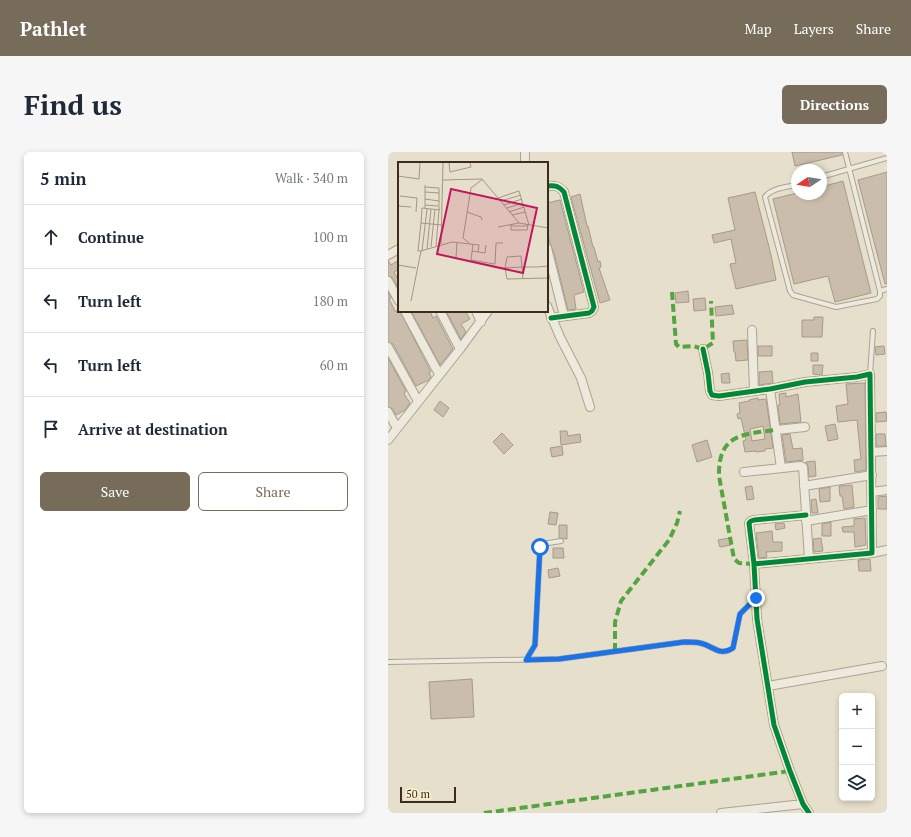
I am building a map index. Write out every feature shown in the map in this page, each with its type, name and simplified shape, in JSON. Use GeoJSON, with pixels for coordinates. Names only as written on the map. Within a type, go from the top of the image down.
{"type":"FeatureCollection","features":[{"type":"Feature","properties":{"kind":"street"},"geometry":{"type":"LineString","coordinates":[[548,186],[555,186],[564,192],[594,307],[589,313],[551,318]]}},
{"type":"Feature","properties":{"kind":"street"},"geometry":{"type":"LineString","coordinates":[[388,254],[398,249]]}},
{"type":"Feature","properties":{"kind":"street"},"geometry":{"type":"LineString","coordinates":[[548,252],[564,316]]}},
{"type":"Feature","properties":{"kind":"street"},"geometry":{"type":"LineString","coordinates":[[388,281],[398,299]]}},
{"type":"Feature","properties":{"kind":"street"},"geometry":{"type":"LineString","coordinates":[[548,309],[560,337],[581,378],[590,407]]}},
{"type":"Feature","properties":{"kind":"street"},"geometry":{"type":"LineString","coordinates":[[406,312],[439,374]]}},
{"type":"Feature","properties":{"kind":"street"},"geometry":{"type":"LineString","coordinates":[[441,312],[460,349]]}},
{"type":"Feature","properties":{"kind":"street"},"geometry":{"type":"LineString","coordinates":[[476,312],[481,322]]}},
{"type":"Feature","properties":{"kind":"street"},"geometry":{"type":"LineString","coordinates":[[388,440],[487,312]]}},
{"type":"Feature","properties":{"kind":"street"},"geometry":{"type":"LineString","coordinates":[[752,330],[754,391]]}},
{"type":"Feature","properties":{"kind":"street"},"geometry":{"type":"LineString","coordinates":[[388,348],[418,401]]}},
{"type":"Feature","properties":{"kind":"street"},"geometry":{"type":"LineString","coordinates":[[704,349],[710,391],[712,395],[770,389],[805,382],[857,377],[870,374],[872,552]]}},
{"type":"Feature","properties":{"kind":"street"},"geometry":{"type":"LineString","coordinates":[[770,389],[781,468]]}},
{"type":"Feature","properties":{"kind":"street"},"geometry":{"type":"LineString","coordinates":[[388,412],[398,428]]}},
{"type":"Feature","properties":{"kind":"street"},"geometry":{"type":"LineString","coordinates":[[776,430],[805,427]]}},
{"type":"Feature","properties":{"kind":"street"},"geometry":{"type":"LineString","coordinates":[[872,452],[887,451]]}},
{"type":"Feature","properties":{"kind":"street"},"geometry":{"type":"LineString","coordinates":[[744,472],[801,466],[803,469],[809,559]]}},
{"type":"Feature","properties":{"kind":"street"},"geometry":{"type":"LineString","coordinates":[[804,486],[872,475]]}},
{"type":"Feature","properties":{"kind":"street"},"geometry":{"type":"LineString","coordinates":[[872,492],[887,490]]}},
{"type":"Feature","properties":{"kind":"street"},"geometry":{"type":"LineString","coordinates":[[809,813],[803,804],[774,725],[757,618],[754,564],[749,523],[751,521],[806,518],[872,510]]}},
{"type":"Feature","properties":{"kind":"street"},"geometry":{"type":"LineString","coordinates":[[754,564],[887,550]]}},
{"type":"Feature","properties":{"kind":"street"},"geometry":{"type":"LineString","coordinates":[[768,686],[882,666]]}},
{"type":"Feature","properties":{"kind":"street"},"geometry":{"type":"LineString","coordinates":[[721,813],[779,810],[803,804]]}},
{"type":"Feature","properties":{"kind":"lane"},"geometry":{"type":"LineString","coordinates":[[791,186],[776,190],[765,196],[790,291],[793,295],[836,307],[877,298],[880,296],[880,291],[845,152]]}},
{"type":"Feature","properties":{"kind":"lane"},"geometry":{"type":"LineString","coordinates":[[827,176],[849,168],[887,158]]}},
{"type":"Feature","properties":{"kind":"lane"},"geometry":{"type":"LineString","coordinates":[[880,291],[887,289]]}},
{"type":"Feature","properties":{"kind":"lane"},"geometry":{"type":"LineString","coordinates":[[870,374],[873,331]]}},
{"type":"Feature","properties":{"kind":"lane"},"geometry":{"type":"LineString","coordinates":[[526,660],[535,645],[540,547],[542,544],[561,541]]}},
{"type":"Feature","properties":{"kind":"lane"},"geometry":{"type":"LineString","coordinates":[[388,662],[559,659],[684,642],[699,643],[718,651],[727,652],[733,648],[740,614],[756,598]]}},
{"type":"Feature","properties":{"kind":"building"},"geometry":{"type":"Polygon","coordinates":[[[792,152],[842,152],[842,155],[804,164],[795,164],[792,152]]]}},
{"type":"Feature","properties":{"kind":"building"},"geometry":{"type":"Polygon","coordinates":[[[887,172],[887,284],[885,284],[858,180],[887,172]]]}},
{"type":"Feature","properties":{"kind":"building"},"geometry":{"type":"Polygon","coordinates":[[[843,181],[871,293],[835,302],[828,276],[794,284],[773,199],[791,194],[791,200],[827,200],[827,185],[843,181]]]}},
{"type":"Feature","properties":{"kind":"building"},"geometry":{"type":"Polygon","coordinates":[[[755,192],[776,280],[736,289],[730,264],[736,263],[731,239],[714,243],[712,235],[735,230],[728,198],[755,192]]]}},
{"type":"Feature","properties":{"kind":"building"},"geometry":{"type":"Polygon","coordinates":[[[580,194],[587,226],[598,262],[600,261],[601,267],[599,268],[610,300],[600,303],[571,197],[580,194]]]}},
{"type":"Feature","properties":{"kind":"building"},"geometry":{"type":"Polygon","coordinates":[[[560,200],[584,292],[574,295],[576,309],[568,310],[554,253],[548,236],[548,203],[560,200]]]}},
{"type":"Feature","properties":{"kind":"building"},"geometry":{"type":"Polygon","coordinates":[[[388,260],[391,265],[398,261],[398,270],[394,272],[398,279],[398,288],[393,278],[388,276],[388,260]]]}},
{"type":"Feature","properties":{"kind":"building"},"geometry":{"type":"Polygon","coordinates":[[[688,291],[689,302],[676,303],[675,293],[688,291]]]}},
{"type":"Feature","properties":{"kind":"building"},"geometry":{"type":"Polygon","coordinates":[[[388,292],[391,298],[389,299],[395,311],[401,312],[431,372],[429,373],[431,377],[429,380],[416,386],[393,344],[388,342],[388,292]]]}},
{"type":"Feature","properties":{"kind":"building"},"geometry":{"type":"Polygon","coordinates":[[[705,298],[706,310],[694,311],[693,299],[705,298]]]}},
{"type":"Feature","properties":{"kind":"building"},"geometry":{"type":"Polygon","coordinates":[[[732,305],[734,314],[716,316],[715,307],[732,305]]]}},
{"type":"Feature","properties":{"kind":"building"},"geometry":{"type":"Polygon","coordinates":[[[412,312],[430,312],[433,318],[436,316],[453,349],[440,365],[412,312]]]}},
{"type":"Feature","properties":{"kind":"building"},"geometry":{"type":"Polygon","coordinates":[[[447,312],[466,312],[470,319],[461,324],[466,332],[461,339],[447,312]]]}},
{"type":"Feature","properties":{"kind":"building"},"geometry":{"type":"Polygon","coordinates":[[[814,317],[823,317],[822,337],[802,337],[802,320],[814,320],[814,317]]]}},
{"type":"Feature","properties":{"kind":"building"},"geometry":{"type":"Polygon","coordinates":[[[747,340],[748,360],[736,361],[733,341],[747,340]]]}},
{"type":"Feature","properties":{"kind":"building"},"geometry":{"type":"Polygon","coordinates":[[[758,346],[772,346],[772,356],[758,356],[758,346]]]}},
{"type":"Feature","properties":{"kind":"building"},"geometry":{"type":"Polygon","coordinates":[[[884,346],[885,354],[876,355],[875,347],[884,346]]]}},
{"type":"Feature","properties":{"kind":"building"},"geometry":{"type":"Polygon","coordinates":[[[811,353],[818,353],[818,361],[811,361],[811,353]]]}},
{"type":"Feature","properties":{"kind":"building"},"geometry":{"type":"Polygon","coordinates":[[[388,358],[406,391],[404,394],[410,403],[405,410],[396,415],[393,409],[388,407],[388,358]]]}},
{"type":"Feature","properties":{"kind":"building"},"geometry":{"type":"Polygon","coordinates":[[[813,365],[823,365],[822,375],[813,374],[813,365]]]}},
{"type":"Feature","properties":{"kind":"building"},"geometry":{"type":"Polygon","coordinates":[[[772,371],[773,383],[759,385],[759,372],[772,371]]]}},
{"type":"Feature","properties":{"kind":"building"},"geometry":{"type":"Polygon","coordinates":[[[729,373],[730,383],[722,383],[721,374],[729,373]]]}},
{"type":"Feature","properties":{"kind":"building"},"geometry":{"type":"Polygon","coordinates":[[[865,383],[866,470],[855,472],[854,460],[861,459],[857,420],[838,422],[836,406],[848,404],[846,384],[865,383]]]}},
{"type":"Feature","properties":{"kind":"building"},"geometry":{"type":"Polygon","coordinates":[[[786,393],[786,397],[798,394],[801,422],[780,424],[778,405],[780,405],[779,394],[786,393]]]}},
{"type":"Feature","properties":{"kind":"building"},"geometry":{"type":"Polygon","coordinates":[[[758,398],[758,400],[766,399],[773,448],[765,449],[765,451],[745,452],[743,441],[746,440],[741,418],[738,419],[737,414],[740,413],[739,403],[758,398]],[[763,426],[750,429],[752,441],[765,439],[763,426]]]}},
{"type":"Feature","properties":{"kind":"building"},"geometry":{"type":"Polygon","coordinates":[[[440,401],[449,408],[443,417],[434,410],[440,401]]]}},
{"type":"Feature","properties":{"kind":"building"},"geometry":{"type":"Polygon","coordinates":[[[886,412],[887,421],[876,422],[876,413],[886,412]]]}},
{"type":"Feature","properties":{"kind":"building"},"geometry":{"type":"Polygon","coordinates":[[[835,424],[838,439],[828,441],[825,426],[835,424]]]}},
{"type":"Feature","properties":{"kind":"building"},"geometry":{"type":"Polygon","coordinates":[[[560,431],[567,431],[568,436],[580,434],[581,442],[561,445],[560,431]]]}},
{"type":"Feature","properties":{"kind":"building"},"geometry":{"type":"Polygon","coordinates":[[[502,433],[513,445],[504,454],[493,442],[502,433]]]}},
{"type":"Feature","properties":{"kind":"building"},"geometry":{"type":"Polygon","coordinates":[[[790,434],[793,449],[802,448],[803,460],[786,462],[782,435],[790,434]]]}},
{"type":"Feature","properties":{"kind":"building"},"geometry":{"type":"Polygon","coordinates":[[[876,434],[885,434],[886,446],[876,446],[876,434]]]}},
{"type":"Feature","properties":{"kind":"building"},"geometry":{"type":"Polygon","coordinates":[[[707,440],[712,457],[697,462],[692,445],[707,440]]]}},
{"type":"Feature","properties":{"kind":"building"},"geometry":{"type":"Polygon","coordinates":[[[562,446],[563,455],[552,457],[550,448],[562,446]]]}},
{"type":"Feature","properties":{"kind":"building"},"geometry":{"type":"Polygon","coordinates":[[[815,461],[816,476],[809,477],[806,462],[815,461]]]}},
{"type":"Feature","properties":{"kind":"building"},"geometry":{"type":"Polygon","coordinates":[[[852,485],[854,507],[844,509],[839,486],[852,485]]]}},
{"type":"Feature","properties":{"kind":"building"},"geometry":{"type":"Polygon","coordinates":[[[752,486],[754,499],[747,500],[745,487],[752,486]]]}},
{"type":"Feature","properties":{"kind":"building"},"geometry":{"type":"Polygon","coordinates":[[[830,487],[830,501],[820,502],[819,489],[830,487]]]}},
{"type":"Feature","properties":{"kind":"building"},"geometry":{"type":"Polygon","coordinates":[[[887,496],[887,509],[878,509],[878,497],[887,496]]]}},
{"type":"Feature","properties":{"kind":"building"},"geometry":{"type":"Polygon","coordinates":[[[816,499],[818,513],[812,513],[811,500],[816,499]]]}},
{"type":"Feature","properties":{"kind":"building"},"geometry":{"type":"Polygon","coordinates":[[[550,512],[558,513],[556,525],[548,524],[550,512]]]}},
{"type":"Feature","properties":{"kind":"building"},"geometry":{"type":"Polygon","coordinates":[[[865,518],[866,545],[855,547],[854,532],[843,532],[842,527],[854,526],[854,519],[865,518]]]}},
{"type":"Feature","properties":{"kind":"building"},"geometry":{"type":"Polygon","coordinates":[[[831,522],[831,536],[822,536],[822,524],[831,522]]]}},
{"type":"Feature","properties":{"kind":"building"},"geometry":{"type":"Polygon","coordinates":[[[784,523],[785,528],[776,530],[775,524],[784,523]]]}},
{"type":"Feature","properties":{"kind":"building"},"geometry":{"type":"Polygon","coordinates":[[[559,525],[567,525],[567,539],[559,538],[559,525]]]}},
{"type":"Feature","properties":{"kind":"building"},"geometry":{"type":"Polygon","coordinates":[[[772,531],[773,542],[782,542],[782,551],[766,552],[767,557],[759,558],[756,533],[772,531]]]}},
{"type":"Feature","properties":{"kind":"building"},"geometry":{"type":"Polygon","coordinates":[[[729,538],[731,545],[720,547],[718,540],[729,538]]]}},
{"type":"Feature","properties":{"kind":"building"},"geometry":{"type":"Polygon","coordinates":[[[821,538],[823,551],[814,552],[813,539],[821,538]]]}},
{"type":"Feature","properties":{"kind":"building"},"geometry":{"type":"Polygon","coordinates":[[[553,548],[563,548],[564,558],[553,558],[553,548]]]}},
{"type":"Feature","properties":{"kind":"building"},"geometry":{"type":"Polygon","coordinates":[[[870,559],[871,571],[859,571],[858,560],[870,559]]]}},
{"type":"Feature","properties":{"kind":"building"},"geometry":{"type":"Polygon","coordinates":[[[558,568],[560,576],[549,578],[548,570],[558,568]]]}},
{"type":"Feature","properties":{"kind":"building"},"geometry":{"type":"Polygon","coordinates":[[[472,679],[474,717],[431,719],[429,682],[472,679]]]}},
{"type":"Feature","properties":{"kind":"marked path"},"geometry":{"type":"LineString","coordinates":[[672,292],[676,344],[679,347],[693,346],[703,349],[713,343],[711,301]]}},
{"type":"Feature","properties":{"kind":"marked path"},"geometry":{"type":"LineString","coordinates":[[754,564],[739,563],[734,559],[719,476],[720,462],[723,452],[728,444],[735,439],[743,435],[776,430]]}},
{"type":"Feature","properties":{"kind":"marked path"},"geometry":{"type":"LineString","coordinates":[[615,651],[615,622],[621,601],[669,540],[677,523],[680,511]]}},
{"type":"Feature","properties":{"kind":"marked path"},"geometry":{"type":"LineString","coordinates":[[484,813],[790,771]]}},
{"type":"Feature","properties":{"kind":"cycle path"},"geometry":{"type":"LineString","coordinates":[[548,186],[557,186],[564,192],[594,307],[589,313],[551,318]]}},
{"type":"Feature","properties":{"kind":"cycle path"},"geometry":{"type":"LineString","coordinates":[[703,349],[712,395],[719,396],[770,389],[805,382],[857,377],[870,374],[872,553],[754,564]]}},
{"type":"Feature","properties":{"kind":"cycle path"},"geometry":{"type":"LineString","coordinates":[[806,515],[754,520],[749,523],[754,564],[757,619],[774,725],[803,804],[809,813]]}},
{"type":"Feature","properties":{"kind":"route"},"geometry":{"type":"LineString","coordinates":[[540,547],[535,645],[526,660],[559,659],[684,642],[699,643],[718,651],[727,652],[733,648],[740,614],[756,598]]}}]}
